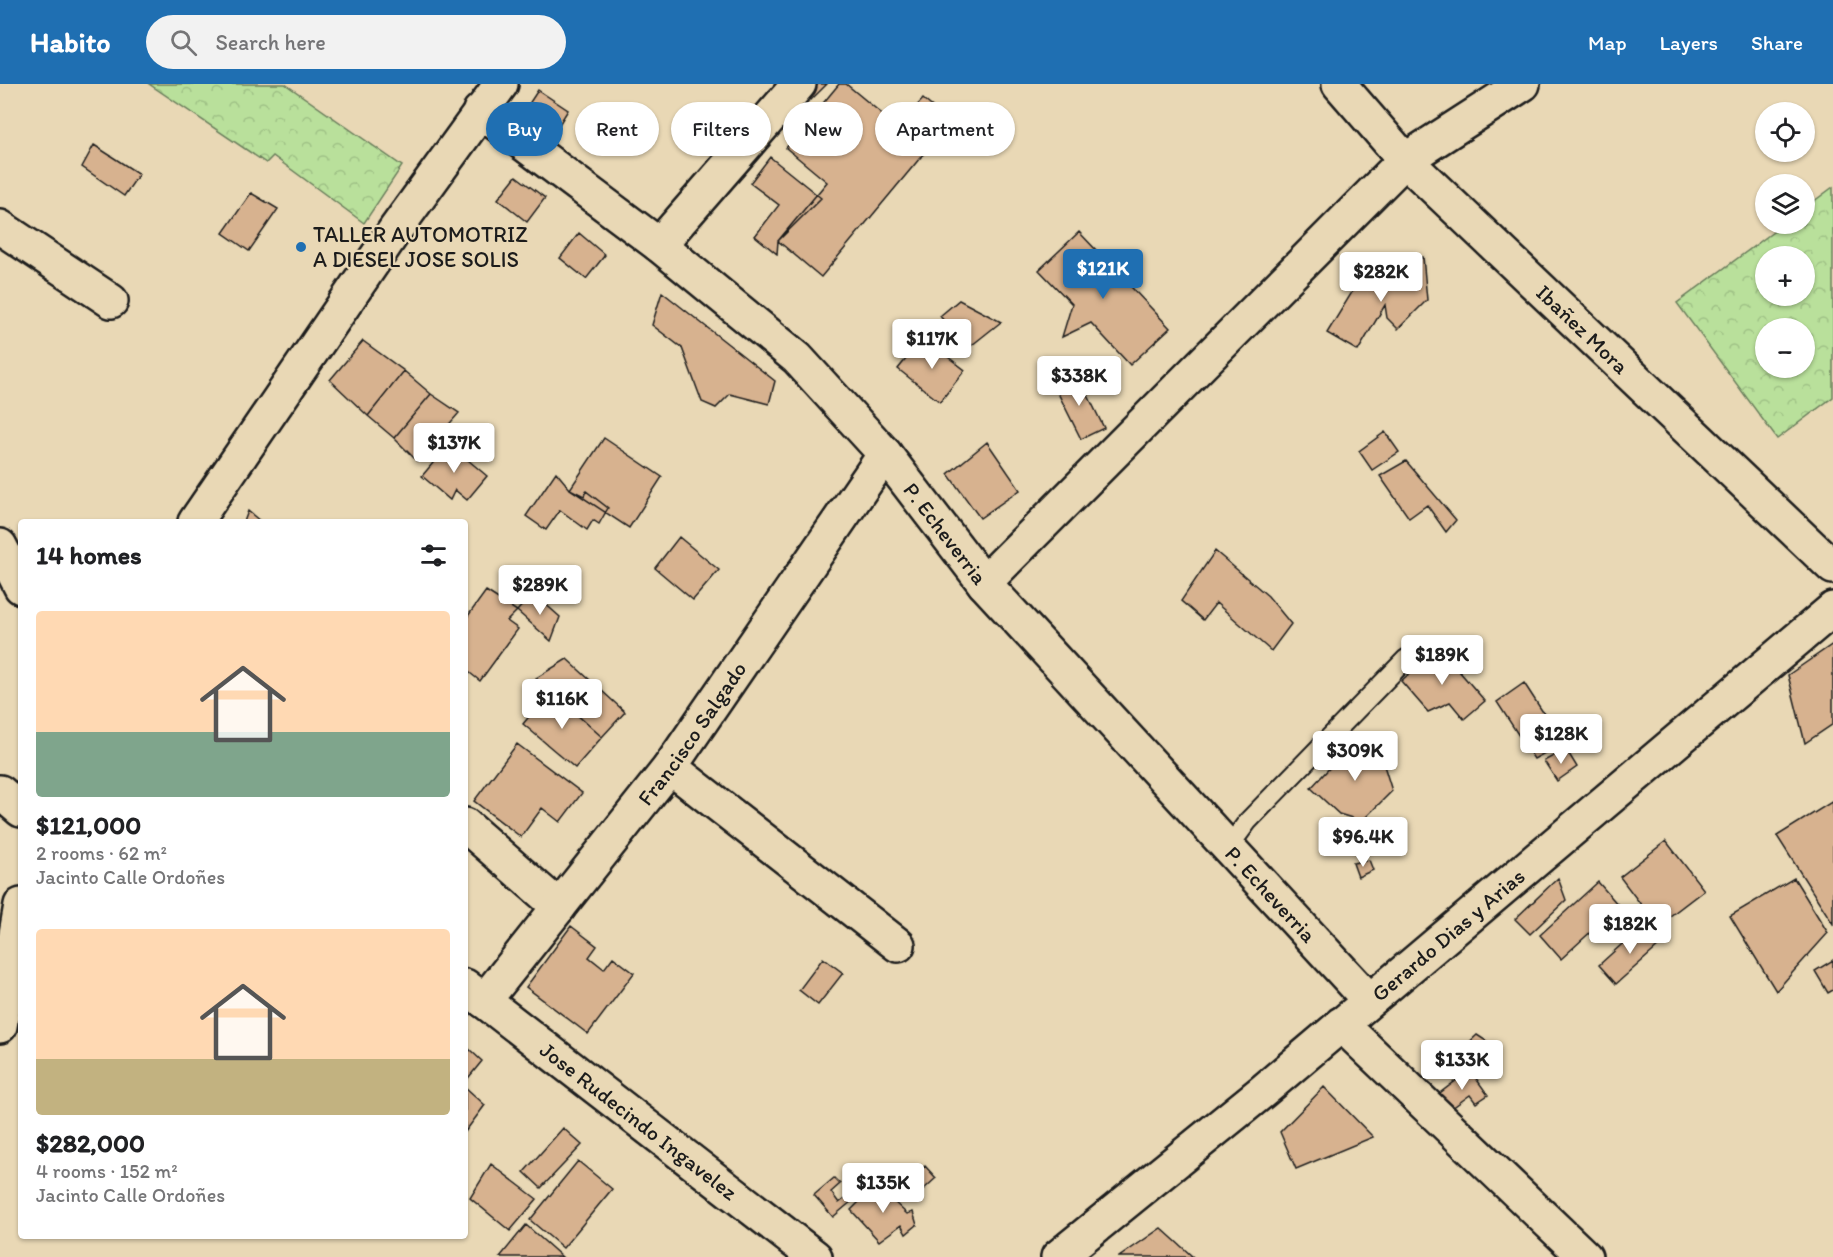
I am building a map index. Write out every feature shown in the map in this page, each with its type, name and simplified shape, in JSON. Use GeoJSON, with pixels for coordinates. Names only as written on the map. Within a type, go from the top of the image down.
{"type":"FeatureCollection","features":[{"type":"Feature","properties":{"kind":"street"},"geometry":{"type":"LineString","coordinates":[[197,519],[395,230],[501,84]]}},
{"type":"Feature","properties":{"kind":"street"},"geometry":{"type":"LineString","coordinates":[[659,245],[799,84]]}},
{"type":"Feature","properties":{"kind":"street","name":"Ibañez Mora"},"geometry":{"type":"LineString","coordinates":[[1339,84],[1406,160],[1833,567]]}},
{"type":"Feature","properties":{"kind":"street"},"geometry":{"type":"LineString","coordinates":[[984,583],[1406,160],[1523,84]]}},
{"type":"Feature","properties":{"kind":"street","name":"P. Echeverria"},"geometry":{"type":"LineString","coordinates":[[480,111],[659,245],[796,358],[885,454],[984,583],[1369,1000]]}},
{"type":"Feature","properties":{"kind":"street"},"geometry":{"type":"LineString","coordinates":[[0,227],[111,301]]}},
{"type":"Feature","properties":{"kind":"street","name":"Francisco Salgado"},"geometry":{"type":"LineString","coordinates":[[475,993],[559,907],[670,767],[885,454]]}},
{"type":"Feature","properties":{"kind":"street"},"geometry":{"type":"LineString","coordinates":[[0,546],[18,581]]}},
{"type":"Feature","properties":{"kind":"street","name":"Gerardo Dias y Arias"},"geometry":{"type":"LineString","coordinates":[[1058,1257],[1341,1024],[1833,609]]}},
{"type":"Feature","properties":{"kind":"street"},"geometry":{"type":"LineString","coordinates":[[670,767],[898,945]]}},
{"type":"Feature","properties":{"kind":"street"},"geometry":{"type":"LineString","coordinates":[[0,792],[18,807]]}},
{"type":"Feature","properties":{"kind":"street"},"geometry":{"type":"LineString","coordinates":[[468,828],[559,907]]}},
{"type":"Feature","properties":{"kind":"street"},"geometry":{"type":"LineString","coordinates":[[0,1026],[18,922]]}},
{"type":"Feature","properties":{"kind":"street","name":"Jose Rudecindo Ingavelez"},"geometry":{"type":"LineString","coordinates":[[475,993],[815,1257]]}},
{"type":"Feature","properties":{"kind":"street"},"geometry":{"type":"LineString","coordinates":[[1341,1024],[1585,1257]]}},
{"type":"Feature","properties":{"kind":"lane"},"geometry":{"type":"LineString","coordinates":[[1228,848],[1248,820],[1406,659]]}},
{"type":"Feature","properties":{"kind":"green space"},"geometry":{"type":"Polygon","coordinates":[[[149,84],[285,84],[402,166],[364,223],[273,156],[266,163],[149,84]]]}},
{"type":"Feature","properties":{"kind":"green space"},"geometry":{"type":"Polygon","coordinates":[[[1833,187],[1833,397],[1777,439],[1677,303],[1770,234],[1815,234],[1815,200],[1833,187]]]}},
{"type":"Feature","properties":{"kind":"building"},"geometry":{"type":"Polygon","coordinates":[[[803,84],[827,84],[811,100],[794,94],[803,84]]]}},
{"type":"Feature","properties":{"kind":"building"},"geometry":{"type":"Polygon","coordinates":[[[839,84],[846,84],[875,108],[875,156],[922,156],[821,277],[778,241],[827,182],[796,156],[863,156],[863,102],[824,102],[839,84]]]}},
{"type":"Feature","properties":{"kind":"building"},"geometry":{"type":"Polygon","coordinates":[[[538,90],[556,102],[530,102],[538,90]]]}},
{"type":"Feature","properties":{"kind":"building"},"geometry":{"type":"Polygon","coordinates":[[[563,107],[568,110],[563,118],[563,107]]]}},
{"type":"Feature","properties":{"kind":"building"},"geometry":{"type":"Polygon","coordinates":[[[94,145],[139,174],[124,196],[82,167],[94,145]]]}},
{"type":"Feature","properties":{"kind":"building"},"geometry":{"type":"Polygon","coordinates":[[[770,157],[821,198],[778,241],[777,254],[755,236],[779,205],[750,183],[770,157]]]}},
{"type":"Feature","properties":{"kind":"building"},"geometry":{"type":"Polygon","coordinates":[[[516,176],[545,198],[527,222],[498,199],[516,176]]]}},
{"type":"Feature","properties":{"kind":"building"},"geometry":{"type":"Polygon","coordinates":[[[251,193],[278,209],[249,251],[223,233],[251,193]]]}},
{"type":"Feature","properties":{"kind":"building"},"geometry":{"type":"Polygon","coordinates":[[[1079,232],[1170,328],[1130,365],[1091,323],[1062,337],[1072,304],[1039,270],[1079,232]]]}},
{"type":"Feature","properties":{"kind":"building"},"geometry":{"type":"Polygon","coordinates":[[[579,233],[605,255],[586,279],[560,258],[579,233]]]}},
{"type":"Feature","properties":{"kind":"building"},"geometry":{"type":"Polygon","coordinates":[[[1423,257],[1427,300],[1398,329],[1387,318],[1385,305],[1358,351],[1327,333],[1357,284],[1423,257]]]}},
{"type":"Feature","properties":{"kind":"building"},"geometry":{"type":"Polygon","coordinates":[[[662,292],[775,381],[769,404],[730,394],[716,408],[702,402],[682,348],[652,325],[662,292]]]}},
{"type":"Feature","properties":{"kind":"building"},"geometry":{"type":"Polygon","coordinates":[[[959,300],[1001,322],[967,349],[940,316],[959,300]]]}},
{"type":"Feature","properties":{"kind":"building"},"geometry":{"type":"Polygon","coordinates":[[[923,338],[965,370],[940,402],[898,369],[923,338]]]}},
{"type":"Feature","properties":{"kind":"building"},"geometry":{"type":"Polygon","coordinates":[[[363,341],[404,371],[368,416],[330,380],[363,341]]]}},
{"type":"Feature","properties":{"kind":"building"},"geometry":{"type":"Polygon","coordinates":[[[404,371],[431,394],[394,438],[368,416],[404,371]]]}},
{"type":"Feature","properties":{"kind":"building"},"geometry":{"type":"Polygon","coordinates":[[[1078,375],[1104,428],[1081,439],[1055,387],[1078,375]]]}},
{"type":"Feature","properties":{"kind":"building"},"geometry":{"type":"Polygon","coordinates":[[[431,394],[459,413],[417,461],[394,438],[431,394]]]}},
{"type":"Feature","properties":{"kind":"building"},"geometry":{"type":"Polygon","coordinates":[[[1385,432],[1399,452],[1372,470],[1359,451],[1385,432]]]}},
{"type":"Feature","properties":{"kind":"building"},"geometry":{"type":"Polygon","coordinates":[[[604,438],[662,477],[629,528],[570,489],[604,438]]]}},
{"type":"Feature","properties":{"kind":"building"},"geometry":{"type":"Polygon","coordinates":[[[987,442],[1020,490],[980,518],[948,474],[987,442]]]}},
{"type":"Feature","properties":{"kind":"building"},"geometry":{"type":"Polygon","coordinates":[[[449,444],[487,476],[467,500],[455,490],[450,500],[422,476],[449,444]]]}},
{"type":"Feature","properties":{"kind":"building"},"geometry":{"type":"Polygon","coordinates":[[[1406,461],[1456,520],[1446,532],[1427,505],[1409,518],[1380,476],[1406,461]]]}},
{"type":"Feature","properties":{"kind":"building"},"geometry":{"type":"Polygon","coordinates":[[[556,472],[570,489],[584,496],[586,491],[608,508],[599,524],[593,520],[587,530],[560,510],[546,530],[526,516],[556,472]]]}},
{"type":"Feature","properties":{"kind":"building"},"geometry":{"type":"Polygon","coordinates":[[[248,511],[257,519],[245,519],[248,511]]]}},
{"type":"Feature","properties":{"kind":"building"},"geometry":{"type":"Polygon","coordinates":[[[679,537],[719,570],[693,600],[655,568],[679,537]]]}},
{"type":"Feature","properties":{"kind":"building"},"geometry":{"type":"Polygon","coordinates":[[[1215,551],[1268,596],[1291,624],[1271,651],[1216,603],[1203,620],[1181,601],[1215,551]]]}},
{"type":"Feature","properties":{"kind":"building"},"geometry":{"type":"Polygon","coordinates":[[[486,591],[517,611],[507,621],[518,629],[480,681],[468,671],[468,616],[486,591]]]}},
{"type":"Feature","properties":{"kind":"building"},"geometry":{"type":"Polygon","coordinates":[[[533,593],[560,617],[551,641],[517,611],[533,593]]]}},
{"type":"Feature","properties":{"kind":"building"},"geometry":{"type":"Polygon","coordinates":[[[1833,644],[1833,724],[1805,743],[1788,675],[1833,644]]]}},
{"type":"Feature","properties":{"kind":"building"},"geometry":{"type":"Polygon","coordinates":[[[1439,648],[1485,701],[1464,719],[1450,702],[1428,712],[1401,681],[1439,648]]]}},
{"type":"Feature","properties":{"kind":"building"},"geometry":{"type":"Polygon","coordinates":[[[567,659],[625,712],[602,737],[536,678],[567,659]]]}},
{"type":"Feature","properties":{"kind":"building"},"geometry":{"type":"Polygon","coordinates":[[[1524,683],[1563,743],[1534,759],[1497,702],[1524,683]]]}},
{"type":"Feature","properties":{"kind":"building"},"geometry":{"type":"Polygon","coordinates":[[[550,691],[602,737],[575,768],[523,724],[550,691]]]}},
{"type":"Feature","properties":{"kind":"building"},"geometry":{"type":"Polygon","coordinates":[[[1358,737],[1382,759],[1392,791],[1362,821],[1339,814],[1311,788],[1358,737]]]}},
{"type":"Feature","properties":{"kind":"building"},"geometry":{"type":"Polygon","coordinates":[[[517,744],[582,793],[560,822],[542,808],[521,837],[474,801],[517,744]]]}},
{"type":"Feature","properties":{"kind":"building"},"geometry":{"type":"Polygon","coordinates":[[[1566,749],[1577,767],[1557,781],[1544,761],[1566,749]]]}},
{"type":"Feature","properties":{"kind":"building"},"geometry":{"type":"Polygon","coordinates":[[[1833,801],[1833,924],[1777,836],[1833,801]]]}},
{"type":"Feature","properties":{"kind":"building"},"geometry":{"type":"Polygon","coordinates":[[[1666,841],[1704,890],[1657,926],[1620,877],[1666,841]]]}},
{"type":"Feature","properties":{"kind":"building"},"geometry":{"type":"Polygon","coordinates":[[[1369,860],[1373,870],[1358,877],[1353,863],[1369,860]]]}},
{"type":"Feature","properties":{"kind":"building"},"geometry":{"type":"Polygon","coordinates":[[[1558,878],[1566,900],[1530,934],[1515,919],[1558,878]]]}},
{"type":"Feature","properties":{"kind":"building"},"geometry":{"type":"Polygon","coordinates":[[[1794,878],[1828,933],[1776,991],[1730,916],[1794,878]]]}},
{"type":"Feature","properties":{"kind":"building"},"geometry":{"type":"Polygon","coordinates":[[[1598,882],[1619,906],[1561,959],[1540,935],[1598,882]]]}},
{"type":"Feature","properties":{"kind":"building"},"geometry":{"type":"Polygon","coordinates":[[[1643,925],[1660,945],[1616,984],[1599,965],[1643,925]]]}},
{"type":"Feature","properties":{"kind":"building"},"geometry":{"type":"Polygon","coordinates":[[[571,926],[597,946],[589,957],[604,969],[613,957],[634,973],[588,1034],[526,987],[571,926]]]}},
{"type":"Feature","properties":{"kind":"building"},"geometry":{"type":"Polygon","coordinates":[[[823,958],[843,973],[818,1005],[799,990],[823,958]]]}},
{"type":"Feature","properties":{"kind":"building"},"geometry":{"type":"Polygon","coordinates":[[[1833,960],[1833,990],[1828,993],[1815,971],[1833,960]]]}},
{"type":"Feature","properties":{"kind":"building"},"geometry":{"type":"Polygon","coordinates":[[[1477,1035],[1494,1046],[1476,1063],[1462,1049],[1477,1035]]]}},
{"type":"Feature","properties":{"kind":"building"},"geometry":{"type":"Polygon","coordinates":[[[469,1049],[482,1061],[468,1078],[469,1049]]]}},
{"type":"Feature","properties":{"kind":"building"},"geometry":{"type":"Polygon","coordinates":[[[1470,1070],[1488,1095],[1476,1103],[1470,1095],[1448,1111],[1436,1096],[1470,1070]]]}},
{"type":"Feature","properties":{"kind":"building"},"geometry":{"type":"Polygon","coordinates":[[[1324,1087],[1373,1137],[1296,1169],[1280,1132],[1324,1087]]]}},
{"type":"Feature","properties":{"kind":"building"},"geometry":{"type":"Polygon","coordinates":[[[468,1090],[485,1105],[468,1128],[468,1090]]]}},
{"type":"Feature","properties":{"kind":"building"},"geometry":{"type":"Polygon","coordinates":[[[563,1128],[582,1145],[541,1188],[524,1172],[563,1128]]]}},
{"type":"Feature","properties":{"kind":"building"},"geometry":{"type":"Polygon","coordinates":[[[578,1161],[612,1189],[563,1248],[530,1220],[578,1161]]]}},
{"type":"Feature","properties":{"kind":"building"},"geometry":{"type":"Polygon","coordinates":[[[491,1164],[537,1199],[510,1231],[470,1198],[491,1164]]]}},
{"type":"Feature","properties":{"kind":"building"},"geometry":{"type":"Polygon","coordinates":[[[925,1166],[936,1178],[924,1189],[914,1176],[925,1166]]]}},
{"type":"Feature","properties":{"kind":"building"},"geometry":{"type":"Polygon","coordinates":[[[834,1178],[840,1184],[831,1192],[839,1203],[848,1196],[852,1201],[833,1217],[814,1195],[834,1178]]]}},
{"type":"Feature","properties":{"kind":"building"},"geometry":{"type":"Polygon","coordinates":[[[876,1185],[907,1214],[913,1212],[917,1225],[906,1234],[901,1225],[879,1241],[851,1210],[876,1185]]]}},
{"type":"Feature","properties":{"kind":"building"},"geometry":{"type":"Polygon","coordinates":[[[526,1225],[562,1257],[500,1257],[526,1225]]]}},
{"type":"Feature","properties":{"kind":"building"},"geometry":{"type":"Polygon","coordinates":[[[1161,1228],[1193,1257],[1119,1257],[1161,1228]]]}},
{"type":"Feature","properties":{"kind":"place","name":"TALLER AUTOMOTRIZ A DIESEL JOSE SOLIS"},"geometry":{"type":"Point","coordinates":[301,247]}}]}
